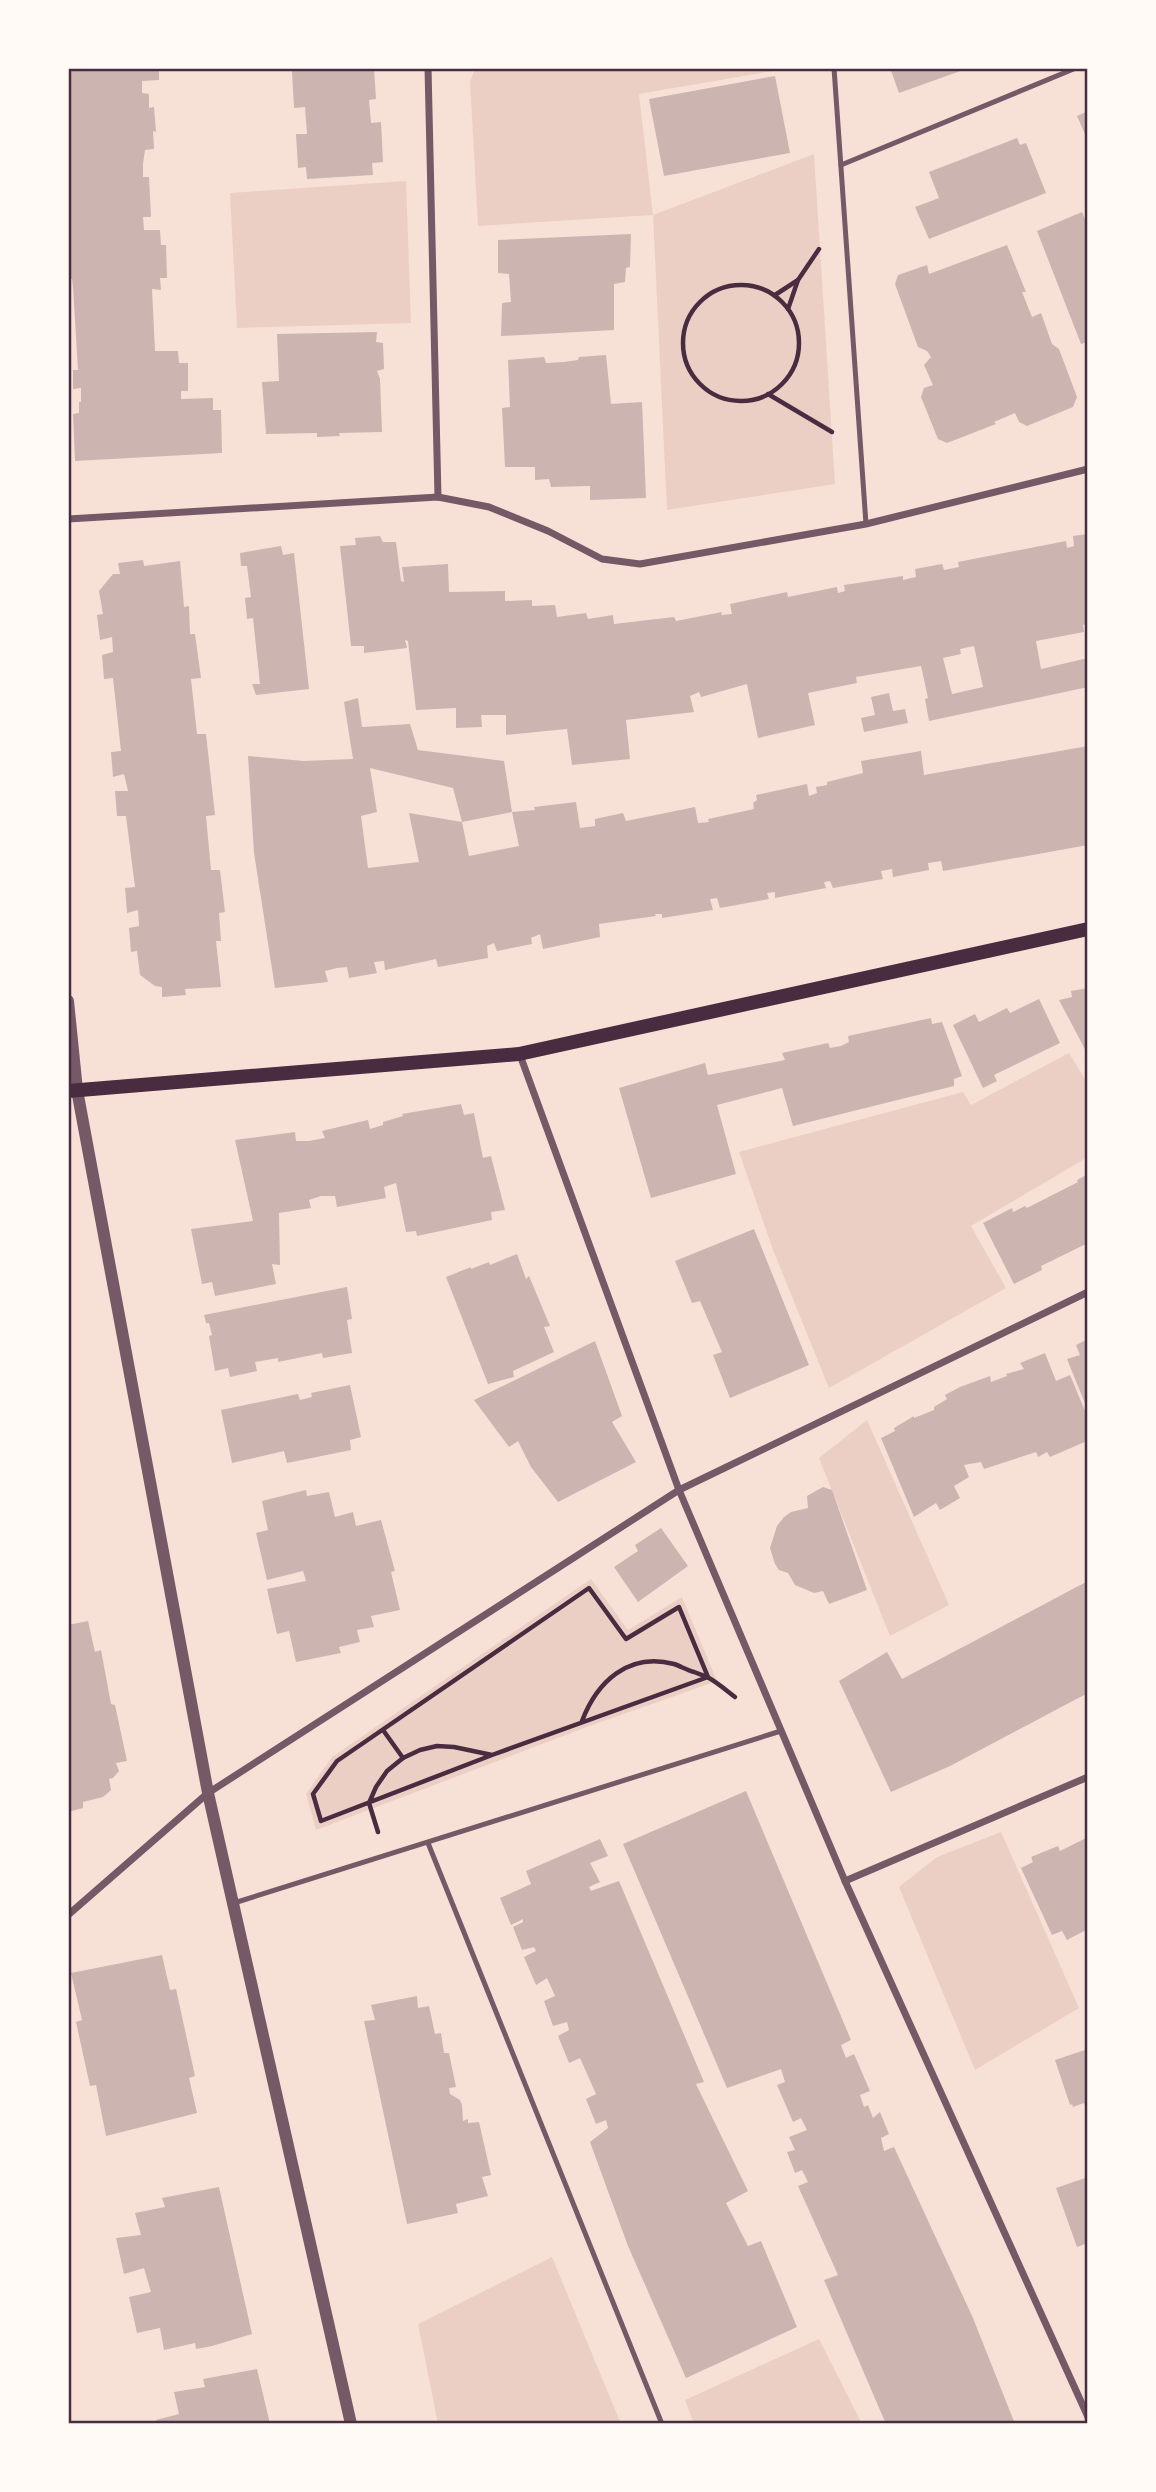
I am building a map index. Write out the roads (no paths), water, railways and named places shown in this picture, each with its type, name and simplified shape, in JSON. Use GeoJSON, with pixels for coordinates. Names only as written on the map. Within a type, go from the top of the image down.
{"type":"FeatureCollection","features":[{"type":"Feature","properties":{"kind":"main road"},"geometry":{"type":"LineString","coordinates":[[73,1090],[519,1054],[1088,929]]}},
{"type":"Feature","properties":{"kind":"street"},"geometry":{"type":"LineString","coordinates":[[428,68],[438,498]]}},
{"type":"Feature","properties":{"kind":"street"},"geometry":{"type":"LineString","coordinates":[[68,519],[438,498],[489,507],[548,531],[602,559],[640,564],[866,524],[1088,469]]}},
{"type":"Feature","properties":{"kind":"street"},"geometry":{"type":"LineString","coordinates":[[68,1001],[73,1090],[208,1793],[352,2424]]}},
{"type":"Feature","properties":{"kind":"street"},"geometry":{"type":"LineString","coordinates":[[519,1054],[679,1490],[845,1881],[1088,2417]]}},
{"type":"Feature","properties":{"kind":"street"},"geometry":{"type":"LineString","coordinates":[[68,1915],[208,1793],[679,1490],[1088,1292]]}},
{"type":"Feature","properties":{"kind":"street"},"geometry":{"type":"LineString","coordinates":[[845,1881],[1088,1777]]}},
{"type":"Feature","properties":{"kind":"lane"},"geometry":{"type":"LineString","coordinates":[[834,68],[866,524]]}},
{"type":"Feature","properties":{"kind":"lane"},"geometry":{"type":"LineString","coordinates":[[841,165],[1076,68]]}},
{"type":"Feature","properties":{"kind":"lane"},"geometry":{"type":"LineString","coordinates":[[233,1903],[781,1731]]}},
{"type":"Feature","properties":{"kind":"lane"},"geometry":{"type":"LineString","coordinates":[[428,1843],[662,2424]]}}]}
